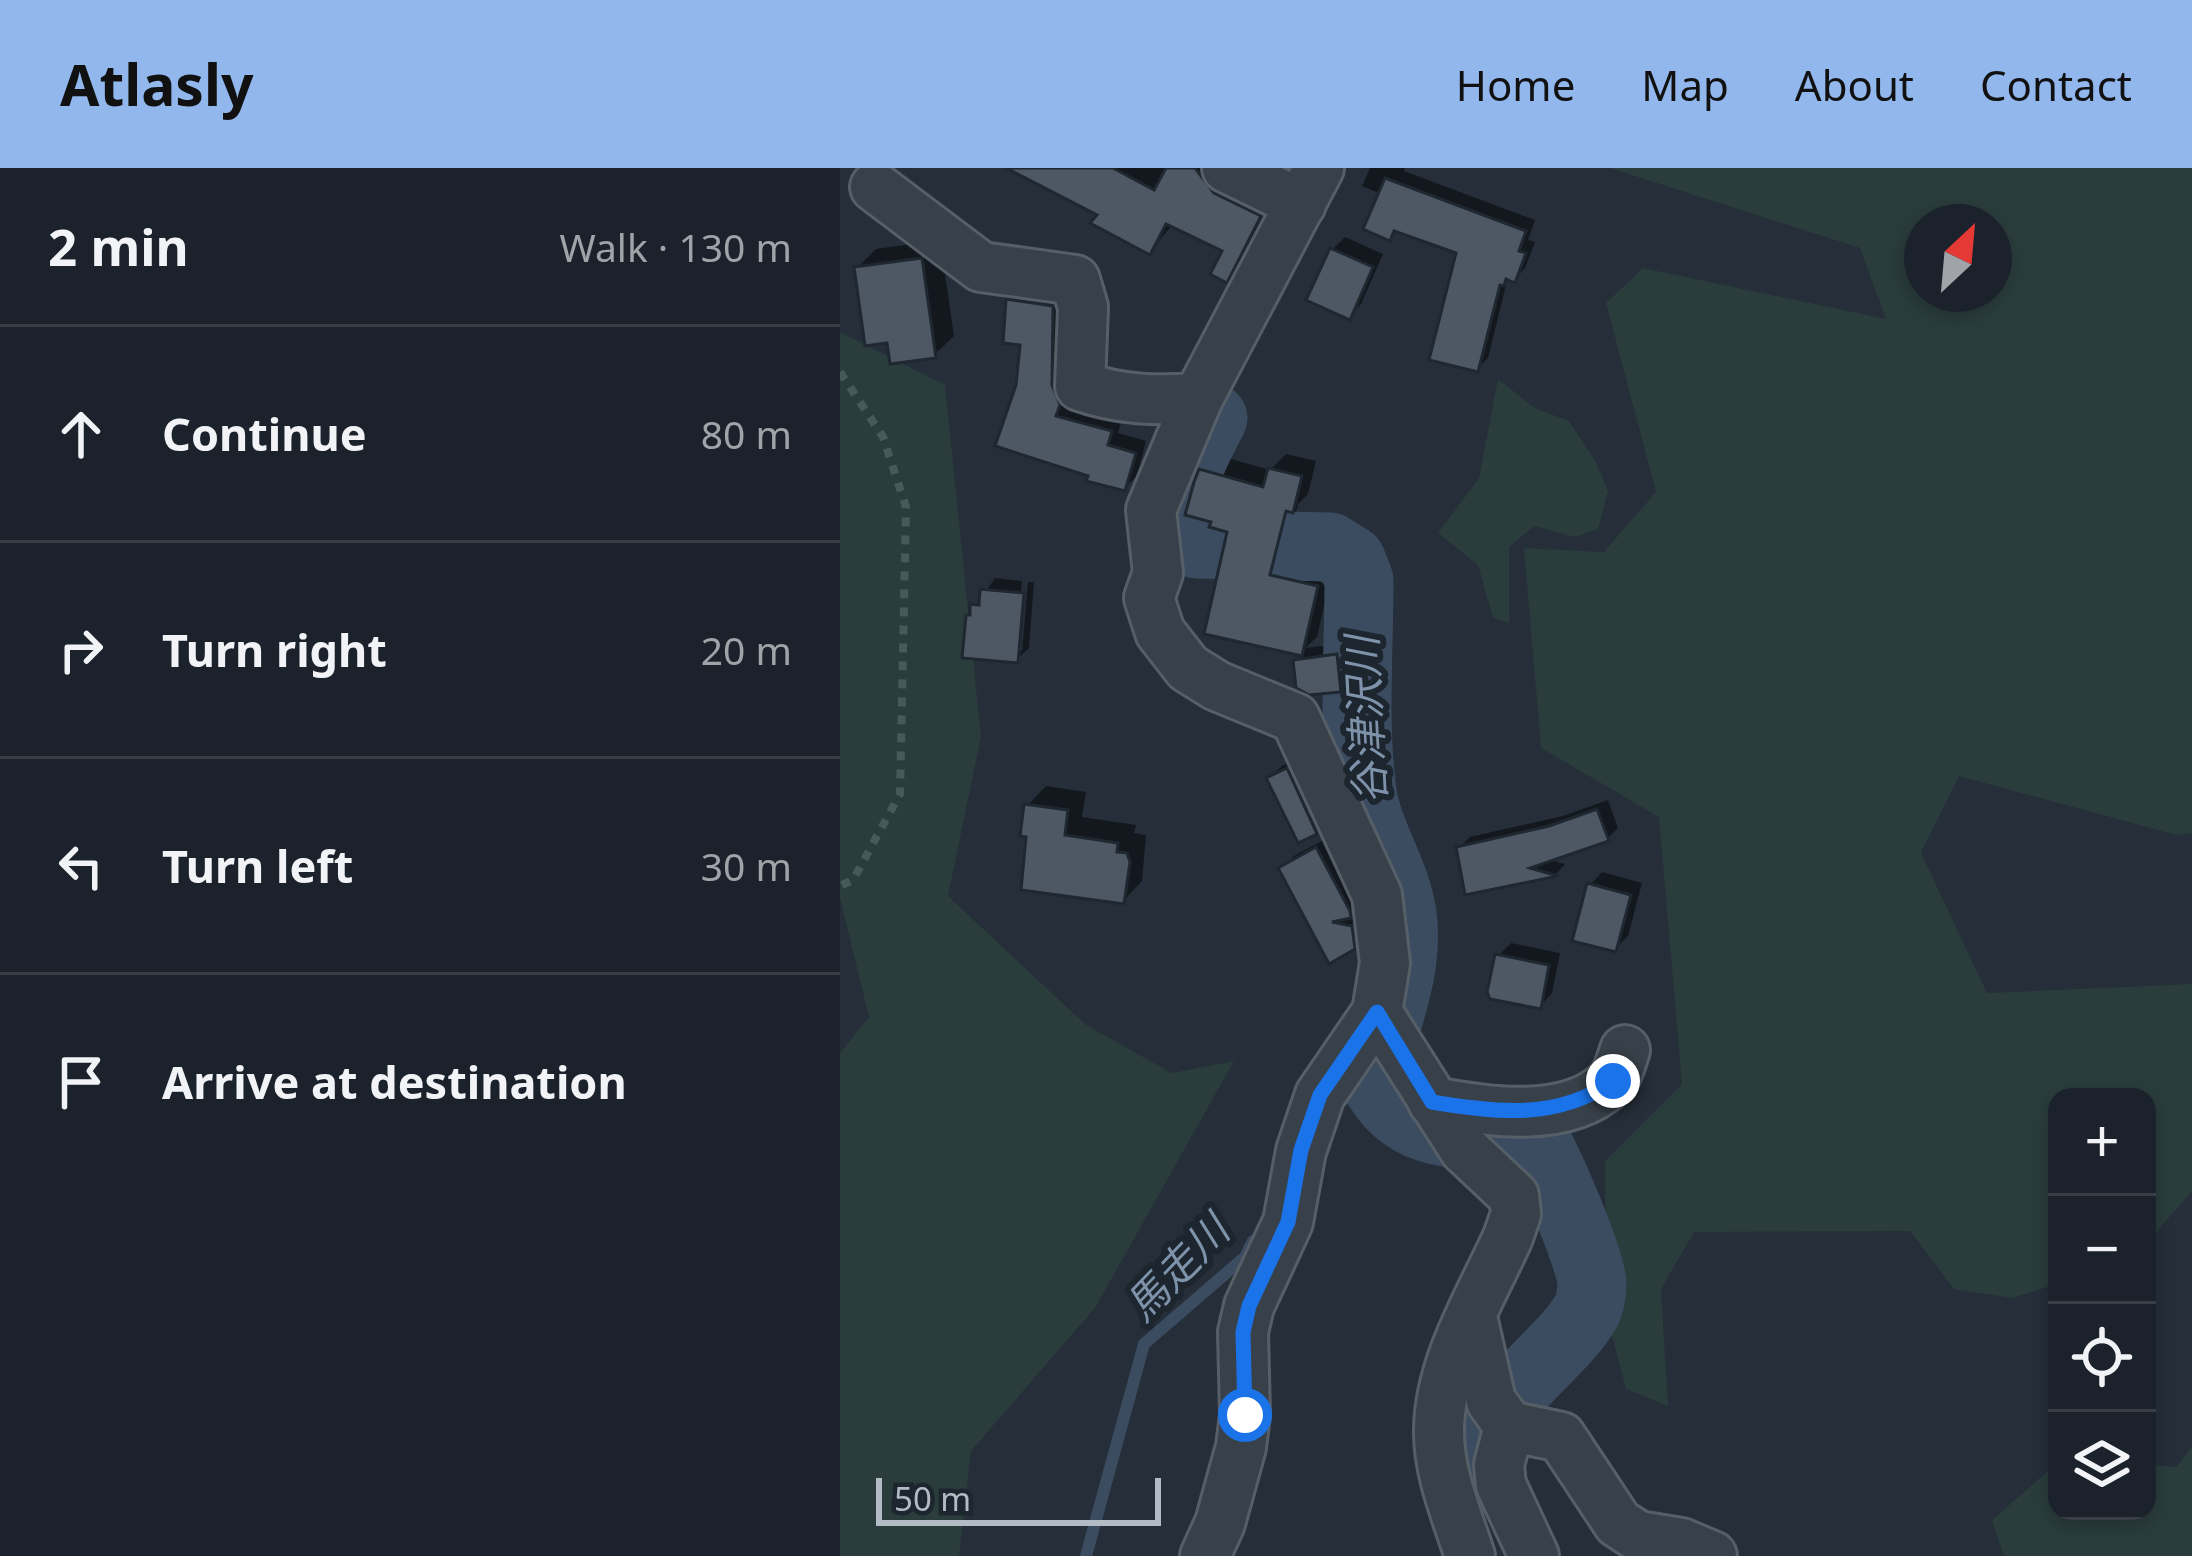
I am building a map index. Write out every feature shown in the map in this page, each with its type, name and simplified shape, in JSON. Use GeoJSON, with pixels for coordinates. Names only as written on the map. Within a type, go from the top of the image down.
{"type":"FeatureCollection","features":[{"type":"Feature","properties":{"kind":"street"},"geometry":{"type":"LineString","coordinates":[[1205,1556],[1220,1523],[1241,1447],[1243,1332],[1249,1306],[1288,1222],[1301,1150],[1320,1095],[1377,1012],[1385,963],[1377,895],[1295,718],[1217,686],[1188,668],[1160,632],[1150,598],[1157,573],[1151,510],[1198,398],[1310,186],[1227,168]]}},
{"type":"Feature","properties":{"kind":"street"},"geometry":{"type":"LineString","coordinates":[[875,187],[981,267],[1075,280],[1083,307],[1080,386],[1151,401],[1198,398]]}},
{"type":"Feature","properties":{"kind":"street"},"geometry":{"type":"LineString","coordinates":[[1377,1012],[1465,1149],[1514,1196],[1516,1214],[1508,1238],[1447,1376],[1439,1430],[1445,1477],[1470,1556]]}},
{"type":"Feature","properties":{"kind":"street"},"geometry":{"type":"LineString","coordinates":[[1432,1102],[1531,1112],[1585,1101],[1613,1081],[1625,1050]]}},
{"type":"Feature","properties":{"kind":"street"},"geometry":{"type":"LineString","coordinates":[[1472,1317],[1491,1401],[1509,1426],[1561,1437],[1618,1522],[1638,1536],[1681,1543],[1712,1556]]}},
{"type":"Feature","properties":{"kind":"street"},"geometry":{"type":"LineString","coordinates":[[1509,1426],[1498,1466],[1501,1485],[1534,1556]]}},
{"type":"Feature","properties":{"kind":"path"},"geometry":{"type":"LineString","coordinates":[[840,373],[884,437],[906,507],[900,794],[853,880],[840,886]]}},
{"type":"Feature","properties":{"kind":"shaded area"},"geometry":{"type":"Polygon","coordinates":[[[1610,168],[2192,168],[2192,833],[2176,835],[1959,776],[1921,853],[1987,993],[2192,984],[2192,1191],[2156,1233],[2156,1088],[2048,1088],[2048,1287],[2012,1298],[1954,1289],[1910,1231],[1694,1232],[1661,1289],[1668,1406],[1626,1389],[1606,1313],[1605,1161],[1682,1084],[1659,817],[1541,748],[1524,548],[1604,552],[1656,492],[1606,303],[1643,268],[1886,319],[1860,248],[1610,168]]]}},
{"type":"Feature","properties":{"kind":"shaded area"},"geometry":{"type":"Polygon","coordinates":[[[840,332],[945,385],[981,737],[948,896],[1086,1025],[1172,1073],[1234,1061],[1095,1308],[971,1451],[959,1556],[840,1556],[840,1053],[869,1017],[840,898],[840,332]]]}},
{"type":"Feature","properties":{"kind":"shaded area"},"geometry":{"type":"Polygon","coordinates":[[[1498,379],[1535,408],[1569,421],[1596,462],[1608,491],[1598,529],[1575,537],[1534,526],[1509,547],[1509,623],[1493,618],[1478,565],[1438,533],[1479,478],[1498,379]]]}},
{"type":"Feature","properties":{"kind":"shaded area"},"geometry":{"type":"Polygon","coordinates":[[[2192,1446],[2192,1556],[2004,1556],[1992,1520],[2048,1471],[2048,1520],[2156,1520],[2156,1466],[2177,1467],[2192,1446]]]}},
{"type":"Feature","properties":{"kind":"building"},"geometry":{"type":"Polygon","coordinates":[[[1006,168],[1113,168],[1154,190],[1166,168],[1195,168],[1214,193],[1261,216],[1227,283],[1210,274],[1222,251],[1166,224],[1150,255],[1090,223],[1097,215],[1006,168]]]}},
{"type":"Feature","properties":{"kind":"building"},"geometry":{"type":"Polygon","coordinates":[[[1385,178],[1526,231],[1519,251],[1526,253],[1515,283],[1506,279],[1500,285],[1478,372],[1429,360],[1456,253],[1394,231],[1390,241],[1363,229],[1385,178]]]}},
{"type":"Feature","properties":{"kind":"building"},"geometry":{"type":"Polygon","coordinates":[[[1330,248],[1373,267],[1350,320],[1306,300],[1330,248]]]}},
{"type":"Feature","properties":{"kind":"building"},"geometry":{"type":"Polygon","coordinates":[[[922,258],[936,358],[890,364],[887,343],[865,346],[854,267],[922,258]]]}},
{"type":"Feature","properties":{"kind":"building"},"geometry":{"type":"Polygon","coordinates":[[[1006,299],[1053,306],[1052,385],[1060,405],[1056,416],[1112,431],[1108,445],[1136,453],[1125,491],[995,446],[1016,385],[1020,345],[1003,343],[1006,299]]]}},
{"type":"Feature","properties":{"kind":"building"},"geometry":{"type":"Polygon","coordinates":[[[1268,468],[1302,476],[1293,513],[1286,511],[1270,575],[1318,586],[1302,656],[1204,634],[1227,532],[1185,515],[1199,469],[1263,487],[1268,468]]]}},
{"type":"Feature","properties":{"kind":"building"},"geometry":{"type":"Polygon","coordinates":[[[980,589],[1024,593],[1018,663],[962,658],[966,615],[970,615],[970,604],[979,605],[980,589]]]}},
{"type":"Feature","properties":{"kind":"building"},"geometry":{"type":"Polygon","coordinates":[[[1337,654],[1341,692],[1309,695],[1296,688],[1293,660],[1337,654]]]}},
{"type":"Feature","properties":{"kind":"building"},"geometry":{"type":"Polygon","coordinates":[[[1287,768],[1317,834],[1298,843],[1266,778],[1287,768]]]}},
{"type":"Feature","properties":{"kind":"building"},"geometry":{"type":"Polygon","coordinates":[[[1024,804],[1068,810],[1065,835],[1118,843],[1117,852],[1127,853],[1130,862],[1124,904],[1021,890],[1024,804]]]}},
{"type":"Feature","properties":{"kind":"building"},"geometry":{"type":"Polygon","coordinates":[[[1597,809],[1609,841],[1530,868],[1558,876],[1465,895],[1456,847],[1549,826],[1597,809]]]}},
{"type":"Feature","properties":{"kind":"building"},"geometry":{"type":"Polygon","coordinates":[[[1316,847],[1350,911],[1351,918],[1332,922],[1352,926],[1355,949],[1329,964],[1278,868],[1316,847]]]}},
{"type":"Feature","properties":{"kind":"building"},"geometry":{"type":"Polygon","coordinates":[[[1587,883],[1631,895],[1616,952],[1572,941],[1587,883]]]}},
{"type":"Feature","properties":{"kind":"building"},"geometry":{"type":"Polygon","coordinates":[[[1495,954],[1549,965],[1541,1009],[1490,999],[1487,992],[1495,954]]]}},
{"type":"Feature","properties":{"kind":"waterway","name":"谷津沢川"},"geometry":{"type":"LineString","coordinates":[[1213,418],[1182,489],[1178,518],[1184,532],[1197,544],[1330,547],[1351,560],[1359,580],[1357,713],[1362,792],[1399,898],[1404,935],[1395,996],[1372,1076],[1386,1098],[1420,1125],[1462,1134],[1533,1136],[1590,1270],[1587,1310],[1518,1388],[1489,1431],[1482,1454],[1484,1478]]}},
{"type":"Feature","properties":{"kind":"waterway","name":"馬走川"},"geometry":{"type":"LineString","coordinates":[[1337,1105],[1372,1076]]}},
{"type":"Feature","properties":{"kind":"waterway","name":"馬走川"},"geometry":{"type":"LineString","coordinates":[[1086,1556],[1144,1344],[1245,1257],[1253,1241]]}},
{"type":"Feature","properties":{"kind":"route"},"geometry":{"type":"LineString","coordinates":[[1245,1415],[1243,1332],[1249,1306],[1288,1222],[1301,1150],[1320,1095],[1377,1012],[1432,1102],[1531,1112],[1585,1101],[1613,1081]]}}]}
